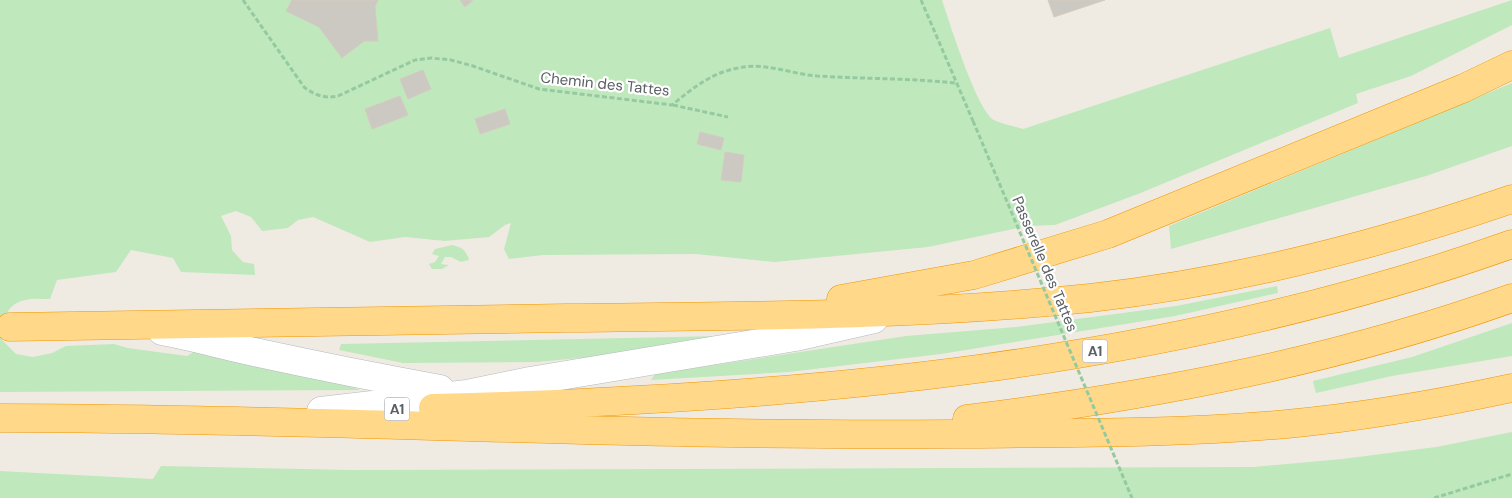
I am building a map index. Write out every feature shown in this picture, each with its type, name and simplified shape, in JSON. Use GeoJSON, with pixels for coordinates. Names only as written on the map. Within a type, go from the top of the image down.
{"type":"FeatureCollection","features":[{"type":"Feature","properties":{"kind":"highway"},"geometry":{"type":"LineString","coordinates":[[756,315],[974,275],[1108,234],[1464,88],[1512,65]]}},
{"type":"Feature","properties":{"kind":"highway"},"geometry":{"type":"LineString","coordinates":[[10,327],[756,315],[964,309],[1093,297],[1220,277],[1347,250],[1512,200]]}},
{"type":"Feature","properties":{"kind":"highway","name":"A1"},"geometry":{"type":"LineString","coordinates":[[0,418],[128,418],[556,404],[825,386],[970,369],[1175,336],[1295,310],[1419,275],[1512,244]]}},
{"type":"Feature","properties":{"kind":"highway"},"geometry":{"type":"LineString","coordinates":[[836,435],[1031,411],[1136,395],[1198,383],[1339,351],[1512,298]]}},
{"type":"Feature","properties":{"kind":"highway"},"geometry":{"type":"LineString","coordinates":[[128,418],[836,435],[1105,432],[1232,428],[1353,417],[1417,407],[1512,388]]}},
{"type":"Feature","properties":{"kind":"lane"},"geometry":{"type":"LineString","coordinates":[[321,411],[467,394],[530,381],[795,337],[911,311]]}},
{"type":"Feature","properties":{"kind":"lane"},"geometry":{"type":"LineString","coordinates":[[133,325],[202,338],[245,350],[340,371],[467,394],[556,404]]}},
{"type":"Feature","properties":{"kind":"path","name":"Chemin des Tattes"},"geometry":{"type":"LineString","coordinates":[[243,0],[304,87],[309,91],[331,98],[415,60],[431,58],[451,60],[473,66],[539,89],[672,105],[699,83],[729,70],[748,66],[768,67],[815,76],[955,82]]}},
{"type":"Feature","properties":{"kind":"path"},"geometry":{"type":"LineString","coordinates":[[922,0],[955,82]]}},
{"type":"Feature","properties":{"kind":"path","name":"Passerelle des Tattes"},"geometry":{"type":"LineString","coordinates":[[955,82],[1132,498]]}},
{"type":"Feature","properties":{"kind":"path"},"geometry":{"type":"LineString","coordinates":[[672,105],[728,117]]}},
{"type":"Feature","properties":{"kind":"path"},"geometry":{"type":"LineString","coordinates":[[1434,498],[1512,474]]}},
{"type":"Feature","properties":{"kind":"green space"},"geometry":{"type":"Polygon","coordinates":[[[0,0],[942,0],[964,64],[987,113],[994,120],[1023,129],[1330,28],[1339,58],[1512,0],[1512,25],[1411,76],[1356,94],[1358,103],[1138,194],[1055,225],[1028,226],[928,247],[775,262],[696,254],[543,255],[509,259],[504,249],[511,223],[505,225],[489,237],[445,241],[405,237],[370,242],[313,217],[298,220],[288,228],[262,231],[251,217],[236,211],[221,216],[231,236],[232,250],[243,262],[254,264],[255,275],[181,272],[173,258],[131,250],[116,272],[57,280],[50,299],[28,299],[13,305],[4,320],[1,339],[16,354],[33,357],[52,353],[66,346],[114,344],[128,348],[187,356],[195,351],[345,383],[360,390],[0,392],[0,0]]]}},
{"type":"Feature","properties":{"kind":"green space"},"geometry":{"type":"Polygon","coordinates":[[[1512,83],[1512,146],[1426,176],[1171,249],[1169,226],[1512,83]]]}},
{"type":"Feature","properties":{"kind":"green space"},"geometry":{"type":"Polygon","coordinates":[[[452,245],[463,250],[469,260],[461,262],[451,257],[445,257],[441,264],[449,265],[442,269],[432,269],[429,264],[435,262],[439,256],[432,254],[435,249],[452,245]]]}},
{"type":"Feature","properties":{"kind":"green space"},"geometry":{"type":"Polygon","coordinates":[[[1277,286],[1278,293],[1175,316],[941,354],[789,372],[651,380],[655,374],[906,336],[1016,327],[1176,306],[1277,286]]]}},
{"type":"Feature","properties":{"kind":"green space"},"geometry":{"type":"Polygon","coordinates":[[[1512,323],[1512,356],[1392,376],[1316,393],[1313,381],[1412,357],[1512,323]]]}},
{"type":"Feature","properties":{"kind":"green space"},"geometry":{"type":"Polygon","coordinates":[[[720,336],[633,353],[537,362],[403,363],[339,350],[341,344],[720,336]]]}},
{"type":"Feature","properties":{"kind":"green space"},"geometry":{"type":"Polygon","coordinates":[[[1512,432],[1512,498],[0,498],[0,471],[153,479],[161,466],[353,470],[1253,467],[1342,459],[1436,447],[1512,432]]]}},
{"type":"Feature","properties":{"kind":"building"},"geometry":{"type":"Polygon","coordinates":[[[292,0],[378,0],[375,7],[378,41],[364,41],[342,58],[319,27],[286,11],[292,0]]]}},
{"type":"Feature","properties":{"kind":"building"},"geometry":{"type":"Polygon","coordinates":[[[460,0],[473,0],[465,7],[460,0]]]}},
{"type":"Feature","properties":{"kind":"building"},"geometry":{"type":"Polygon","coordinates":[[[1048,0],[1105,0],[1054,17],[1048,0]]]}},
{"type":"Feature","properties":{"kind":"building"},"geometry":{"type":"Polygon","coordinates":[[[423,70],[431,89],[408,99],[400,79],[423,70]]]}},
{"type":"Feature","properties":{"kind":"building"},"geometry":{"type":"Polygon","coordinates":[[[400,96],[408,115],[372,129],[365,109],[400,96]]]}},
{"type":"Feature","properties":{"kind":"building"},"geometry":{"type":"Polygon","coordinates":[[[505,109],[510,124],[480,134],[475,119],[505,109]]]}},
{"type":"Feature","properties":{"kind":"building"},"geometry":{"type":"Polygon","coordinates":[[[700,132],[724,138],[721,150],[697,144],[700,132]]]}},
{"type":"Feature","properties":{"kind":"building"},"geometry":{"type":"Polygon","coordinates":[[[725,152],[744,155],[741,182],[721,180],[725,152]]]}}]}
